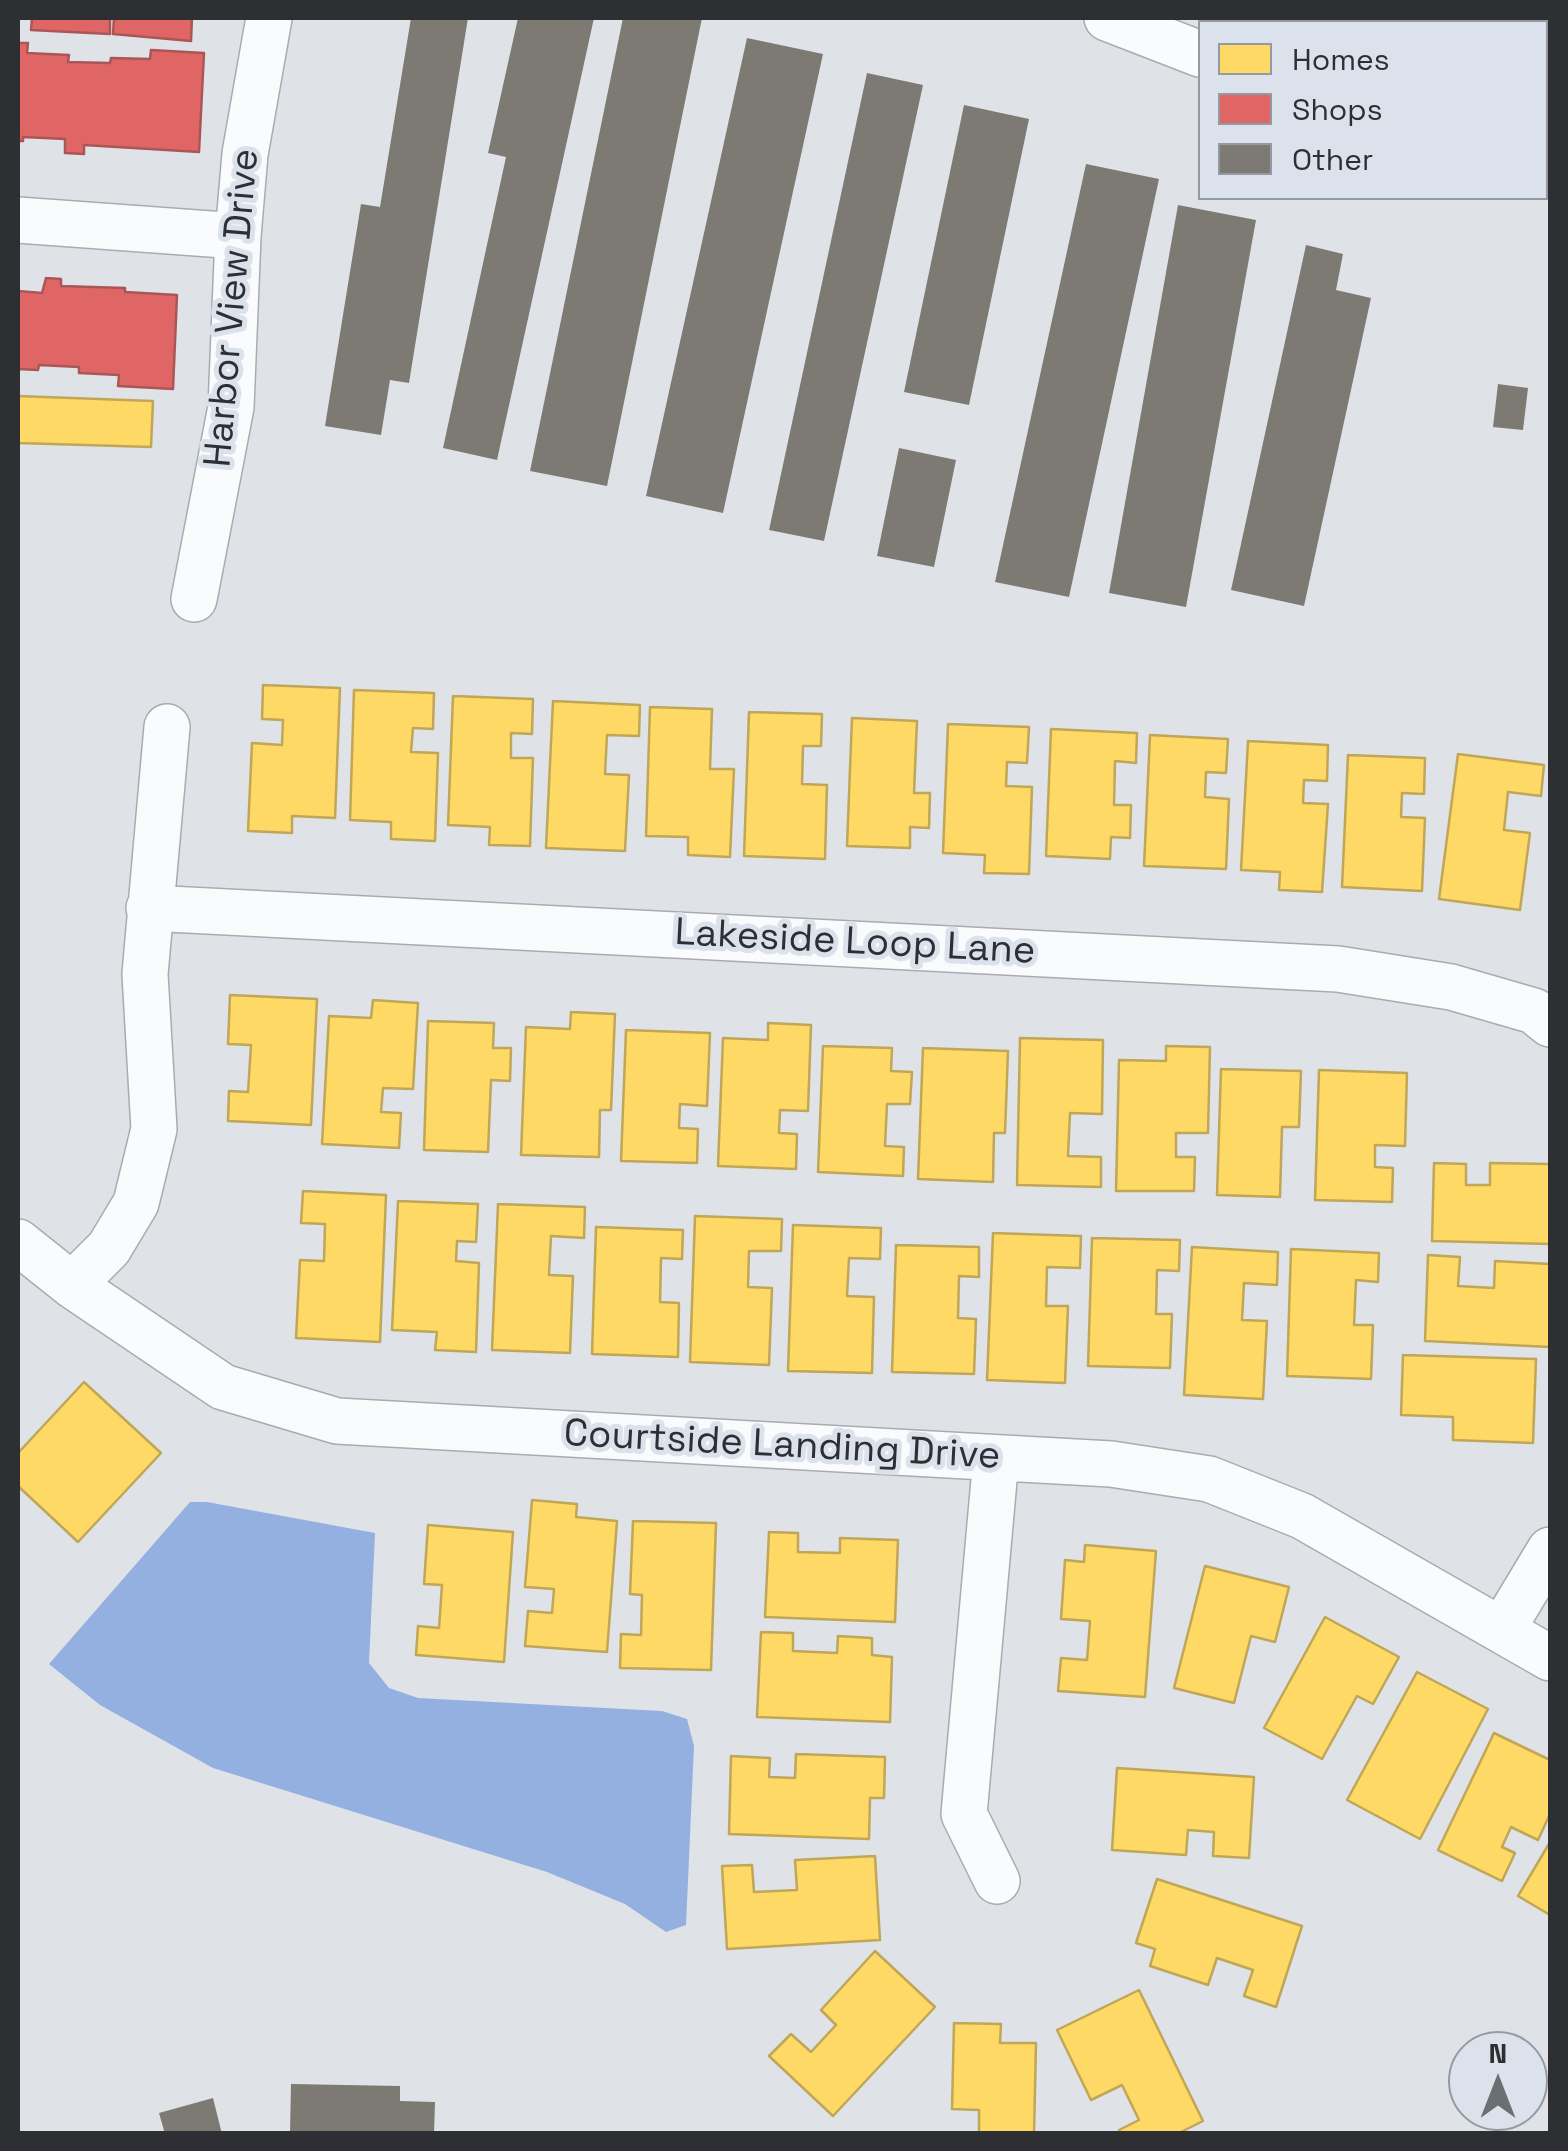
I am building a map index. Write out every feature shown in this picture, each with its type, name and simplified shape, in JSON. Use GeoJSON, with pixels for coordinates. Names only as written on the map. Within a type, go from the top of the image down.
{"type":"FeatureCollection","features":[{"type":"Feature","properties":{"kind":"street","name":"Harbor View Drive"},"geometry":{"type":"LineString","coordinates":[[194,598],[230,407],[245,154],[269,18]]}},
{"type":"Feature","properties":{"kind":"street"},"geometry":{"type":"LineString","coordinates":[[1107,18],[1198,53]]}},
{"type":"Feature","properties":{"kind":"street"},"geometry":{"type":"LineString","coordinates":[[18,220],[238,236]]}},
{"type":"Feature","properties":{"kind":"street"},"geometry":{"type":"LineString","coordinates":[[72,1284],[109,1248],[136,1203],[154,1130],[146,974],[167,726]]}},
{"type":"Feature","properties":{"kind":"street","name":"Lakeside Loop Lane"},"geometry":{"type":"LineString","coordinates":[[149,908],[1338,969],[1451,987],[1534,1011],[1550,1024]]}},
{"type":"Feature","properties":{"kind":"street","name":"Courtside Landing Drive"},"geometry":{"type":"LineString","coordinates":[[18,1242],[72,1284],[223,1387],[338,1421],[1111,1464],[1209,1478],[1302,1516],[1550,1658]]}},
{"type":"Feature","properties":{"kind":"street"},"geometry":{"type":"LineString","coordinates":[[996,1458],[964,1814],[996,1882]]}},
{"type":"Feature","properties":{"kind":"street"},"geometry":{"type":"LineString","coordinates":[[1503,1628],[1550,1550]]}},
{"type":"Feature","properties":{"kind":"water"},"geometry":{"type":"Polygon","coordinates":[[[190,1502],[375,1533],[369,1663],[389,1688],[418,1698],[662,1711],[687,1719],[694,1746],[686,1925],[666,1932],[625,1904],[547,1872],[213,1768],[100,1705],[49,1664],[190,1502]]]}},
{"type":"Feature","properties":{"kind":"building: Homes"},"geometry":{"type":"Polygon","coordinates":[[[18,396],[153,401],[151,447],[18,443],[18,396]]]}},
{"type":"Feature","properties":{"kind":"building: Homes"},"geometry":{"type":"Polygon","coordinates":[[[263,685],[340,688],[335,818],[292,816],[292,833],[248,831],[252,743],[282,745],[283,720],[262,719],[263,685]]]}},
{"type":"Feature","properties":{"kind":"building: Homes"},"geometry":{"type":"Polygon","coordinates":[[[354,690],[434,693],[433,729],[413,728],[411,752],[438,753],[435,841],[391,839],[391,822],[350,820],[354,690]]]}},
{"type":"Feature","properties":{"kind":"building: Homes"},"geometry":{"type":"Polygon","coordinates":[[[453,696],[533,699],[532,734],[511,733],[511,758],[533,758],[530,846],[489,845],[490,827],[448,825],[453,696]]]}},
{"type":"Feature","properties":{"kind":"building: Homes"},"geometry":{"type":"Polygon","coordinates":[[[553,701],[640,705],[639,736],[607,735],[605,774],[629,775],[625,851],[546,848],[553,701]]]}},
{"type":"Feature","properties":{"kind":"building: Homes"},"geometry":{"type":"Polygon","coordinates":[[[650,707],[712,709],[710,769],[734,769],[730,857],[688,855],[688,837],[646,836],[650,707]]]}},
{"type":"Feature","properties":{"kind":"building: Homes"},"geometry":{"type":"Polygon","coordinates":[[[749,712],[822,714],[821,746],[803,746],[802,784],[827,785],[825,859],[744,856],[749,712]]]}},
{"type":"Feature","properties":{"kind":"building: Homes"},"geometry":{"type":"Polygon","coordinates":[[[852,718],[917,721],[914,793],[930,793],[929,828],[910,827],[910,848],[847,846],[852,718]]]}},
{"type":"Feature","properties":{"kind":"building: Homes"},"geometry":{"type":"Polygon","coordinates":[[[948,724],[1029,727],[1027,763],[1007,762],[1006,786],[1032,787],[1029,874],[984,873],[985,855],[943,853],[948,724]]]}},
{"type":"Feature","properties":{"kind":"building: Homes"},"geometry":{"type":"Polygon","coordinates":[[[1051,729],[1137,733],[1136,763],[1115,761],[1114,805],[1131,805],[1130,838],[1111,837],[1110,859],[1046,856],[1051,729]]]}},
{"type":"Feature","properties":{"kind":"building: Homes"},"geometry":{"type":"Polygon","coordinates":[[[1150,735],[1228,739],[1226,773],[1206,772],[1205,797],[1229,799],[1226,869],[1144,866],[1150,735]]]}},
{"type":"Feature","properties":{"kind":"building: Homes"},"geometry":{"type":"Polygon","coordinates":[[[1248,741],[1328,745],[1327,781],[1304,780],[1303,803],[1328,804],[1322,892],[1279,890],[1280,872],[1241,870],[1248,741]]]}},
{"type":"Feature","properties":{"kind":"building: Homes"},"geometry":{"type":"Polygon","coordinates":[[[1458,754],[1544,765],[1541,796],[1508,792],[1504,830],[1530,833],[1520,910],[1439,899],[1458,754]]]}},
{"type":"Feature","properties":{"kind":"building: Homes"},"geometry":{"type":"Polygon","coordinates":[[[1348,755],[1425,758],[1424,794],[1402,793],[1401,817],[1425,818],[1422,891],[1342,887],[1348,755]]]}},
{"type":"Feature","properties":{"kind":"building: Homes"},"geometry":{"type":"Polygon","coordinates":[[[230,995],[317,999],[311,1125],[228,1121],[229,1091],[248,1092],[251,1045],[228,1044],[230,995]]]}},
{"type":"Feature","properties":{"kind":"building: Homes"},"geometry":{"type":"Polygon","coordinates":[[[373,1000],[418,1003],[413,1089],[383,1088],[381,1112],[401,1113],[399,1148],[322,1144],[329,1016],[371,1018],[373,1000]]]}},
{"type":"Feature","properties":{"kind":"building: Homes"},"geometry":{"type":"Polygon","coordinates":[[[571,1012],[615,1014],[611,1110],[600,1110],[599,1157],[521,1155],[526,1027],[570,1029],[571,1012]]]}},
{"type":"Feature","properties":{"kind":"building: Homes"},"geometry":{"type":"Polygon","coordinates":[[[428,1021],[494,1023],[493,1048],[511,1048],[510,1081],[491,1080],[488,1152],[424,1150],[428,1021]]]}},
{"type":"Feature","properties":{"kind":"building: Homes"},"geometry":{"type":"Polygon","coordinates":[[[768,1023],[811,1025],[808,1111],[780,1110],[779,1133],[797,1134],[796,1169],[718,1166],[723,1038],[768,1040],[768,1023]]]}},
{"type":"Feature","properties":{"kind":"building: Homes"},"geometry":{"type":"Polygon","coordinates":[[[626,1030],[710,1033],[707,1106],[680,1104],[679,1128],[698,1129],[697,1163],[621,1161],[626,1030]]]}},
{"type":"Feature","properties":{"kind":"building: Homes"},"geometry":{"type":"Polygon","coordinates":[[[1020,1038],[1103,1040],[1102,1114],[1070,1113],[1068,1156],[1101,1157],[1101,1187],[1017,1185],[1020,1038]]]}},
{"type":"Feature","properties":{"kind":"building: Homes"},"geometry":{"type":"Polygon","coordinates":[[[823,1046],[892,1048],[891,1071],[912,1072],[910,1104],[887,1104],[885,1146],[904,1147],[903,1176],[818,1172],[823,1046]]]}},
{"type":"Feature","properties":{"kind":"building: Homes"},"geometry":{"type":"Polygon","coordinates":[[[1166,1046],[1210,1047],[1208,1133],[1176,1133],[1176,1157],[1195,1157],[1194,1191],[1116,1191],[1119,1060],[1166,1061],[1166,1046]]]}},
{"type":"Feature","properties":{"kind":"building: Homes"},"geometry":{"type":"Polygon","coordinates":[[[923,1048],[1008,1051],[1005,1133],[994,1133],[993,1182],[918,1179],[923,1048]]]}},
{"type":"Feature","properties":{"kind":"building: Homes"},"geometry":{"type":"Polygon","coordinates":[[[1221,1069],[1301,1071],[1299,1127],[1282,1127],[1280,1197],[1217,1195],[1221,1069]]]}},
{"type":"Feature","properties":{"kind":"building: Homes"},"geometry":{"type":"Polygon","coordinates":[[[1319,1070],[1407,1073],[1405,1146],[1375,1145],[1375,1167],[1393,1168],[1392,1202],[1315,1200],[1319,1070]]]}},
{"type":"Feature","properties":{"kind":"building: Homes"},"geometry":{"type":"Polygon","coordinates":[[[1434,1163],[1466,1164],[1466,1185],[1490,1185],[1490,1163],[1550,1164],[1550,1244],[1432,1241],[1434,1163]]]}},
{"type":"Feature","properties":{"kind":"building: Homes"},"geometry":{"type":"Polygon","coordinates":[[[303,1191],[386,1195],[380,1342],[296,1338],[300,1260],[324,1261],[325,1224],[301,1223],[303,1191]]]}},
{"type":"Feature","properties":{"kind":"building: Homes"},"geometry":{"type":"Polygon","coordinates":[[[398,1201],[478,1204],[476,1242],[457,1241],[456,1261],[479,1263],[476,1352],[435,1350],[437,1332],[392,1330],[398,1201]]]}},
{"type":"Feature","properties":{"kind":"building: Homes"},"geometry":{"type":"Polygon","coordinates":[[[498,1204],[585,1207],[584,1238],[551,1236],[549,1275],[573,1276],[570,1353],[492,1350],[498,1204]]]}},
{"type":"Feature","properties":{"kind":"building: Homes"},"geometry":{"type":"Polygon","coordinates":[[[695,1216],[782,1219],[781,1251],[749,1251],[748,1287],[772,1288],[769,1365],[690,1362],[695,1216]]]}},
{"type":"Feature","properties":{"kind":"building: Homes"},"geometry":{"type":"Polygon","coordinates":[[[793,1225],[881,1228],[880,1259],[849,1258],[847,1296],[874,1297],[872,1373],[788,1371],[793,1225]]]}},
{"type":"Feature","properties":{"kind":"building: Homes"},"geometry":{"type":"Polygon","coordinates":[[[596,1227],[683,1230],[682,1259],[661,1258],[660,1302],[679,1303],[678,1357],[592,1354],[596,1227]]]}},
{"type":"Feature","properties":{"kind":"building: Homes"},"geometry":{"type":"Polygon","coordinates":[[[993,1233],[1081,1236],[1080,1268],[1047,1267],[1046,1306],[1068,1306],[1065,1383],[987,1380],[993,1233]]]}},
{"type":"Feature","properties":{"kind":"building: Homes"},"geometry":{"type":"Polygon","coordinates":[[[1092,1238],[1180,1240],[1179,1271],[1157,1270],[1156,1314],[1172,1314],[1170,1368],[1088,1366],[1092,1238]]]}},
{"type":"Feature","properties":{"kind":"building: Homes"},"geometry":{"type":"Polygon","coordinates":[[[896,1245],[979,1247],[979,1277],[959,1276],[958,1318],[976,1319],[974,1374],[892,1372],[896,1245]]]}},
{"type":"Feature","properties":{"kind":"building: Homes"},"geometry":{"type":"Polygon","coordinates":[[[1192,1247],[1278,1252],[1277,1285],[1244,1283],[1242,1320],[1267,1321],[1263,1399],[1184,1395],[1192,1247]]]}},
{"type":"Feature","properties":{"kind":"building: Homes"},"geometry":{"type":"Polygon","coordinates":[[[1291,1249],[1379,1253],[1378,1282],[1356,1280],[1354,1325],[1373,1325],[1371,1379],[1287,1376],[1291,1249]]]}},
{"type":"Feature","properties":{"kind":"building: Homes"},"geometry":{"type":"Polygon","coordinates":[[[1428,1255],[1460,1257],[1458,1286],[1494,1288],[1495,1261],[1550,1264],[1550,1347],[1425,1341],[1428,1255]]]}},
{"type":"Feature","properties":{"kind":"building: Homes"},"geometry":{"type":"Polygon","coordinates":[[[1403,1355],[1536,1359],[1533,1443],[1453,1440],[1453,1417],[1401,1415],[1403,1355]]]}},
{"type":"Feature","properties":{"kind":"building: Homes"},"geometry":{"type":"Polygon","coordinates":[[[84,1382],[161,1453],[78,1542],[18,1486],[18,1453],[84,1382]]]}},
{"type":"Feature","properties":{"kind":"building: Homes"},"geometry":{"type":"Polygon","coordinates":[[[532,1500],[577,1504],[576,1517],[617,1521],[607,1652],[525,1646],[528,1611],[552,1613],[554,1589],[525,1587],[532,1500]]]}},
{"type":"Feature","properties":{"kind":"building: Homes"},"geometry":{"type":"Polygon","coordinates":[[[633,1521],[716,1523],[711,1670],[620,1668],[621,1634],[641,1635],[642,1595],[630,1594],[633,1521]]]}},
{"type":"Feature","properties":{"kind":"building: Homes"},"geometry":{"type":"Polygon","coordinates":[[[428,1525],[513,1532],[504,1662],[416,1655],[418,1626],[439,1628],[442,1585],[424,1584],[428,1525]]]}},
{"type":"Feature","properties":{"kind":"building: Homes"},"geometry":{"type":"Polygon","coordinates":[[[769,1532],[798,1533],[798,1552],[840,1553],[840,1538],[898,1540],[895,1622],[765,1617],[769,1532]]]}},
{"type":"Feature","properties":{"kind":"building: Homes"},"geometry":{"type":"Polygon","coordinates":[[[1085,1545],[1156,1551],[1145,1697],[1058,1691],[1061,1658],[1087,1660],[1090,1621],[1061,1619],[1065,1560],[1084,1562],[1085,1545]]]}},
{"type":"Feature","properties":{"kind":"building: Homes"},"geometry":{"type":"Polygon","coordinates":[[[1205,1566],[1289,1587],[1275,1642],[1251,1636],[1234,1703],[1174,1688],[1205,1566]]]}},
{"type":"Feature","properties":{"kind":"building: Homes"},"geometry":{"type":"Polygon","coordinates":[[[1325,1617],[1399,1657],[1373,1704],[1357,1696],[1322,1759],[1264,1728],[1325,1617]]]}},
{"type":"Feature","properties":{"kind":"building: Homes"},"geometry":{"type":"Polygon","coordinates":[[[761,1632],[793,1633],[793,1651],[837,1653],[838,1636],[872,1638],[872,1655],[892,1657],[890,1722],[757,1717],[761,1632]]]}},
{"type":"Feature","properties":{"kind":"building: Homes"},"geometry":{"type":"Polygon","coordinates":[[[1417,1672],[1488,1709],[1420,1839],[1347,1800],[1417,1672]]]}},
{"type":"Feature","properties":{"kind":"building: Homes"},"geometry":{"type":"Polygon","coordinates":[[[1494,1733],[1550,1760],[1550,1814],[1538,1840],[1511,1827],[1502,1847],[1515,1853],[1502,1881],[1438,1850],[1494,1733]]]}},
{"type":"Feature","properties":{"kind":"building: Homes"},"geometry":{"type":"Polygon","coordinates":[[[796,1754],[885,1757],[884,1798],[870,1798],[869,1839],[729,1834],[731,1756],[770,1758],[769,1777],[795,1778],[796,1754]]]}},
{"type":"Feature","properties":{"kind":"building: Homes"},"geometry":{"type":"Polygon","coordinates":[[[1117,1768],[1254,1777],[1249,1858],[1213,1856],[1214,1832],[1188,1830],[1186,1855],[1112,1850],[1117,1768]]]}},
{"type":"Feature","properties":{"kind":"building: Homes"},"geometry":{"type":"Polygon","coordinates":[[[1550,1842],[1550,1915],[1518,1896],[1550,1842]]]}},
{"type":"Feature","properties":{"kind":"building: Homes"},"geometry":{"type":"Polygon","coordinates":[[[875,1856],[880,1940],[727,1949],[722,1866],[752,1865],[754,1892],[797,1890],[795,1860],[875,1856]]]}},
{"type":"Feature","properties":{"kind":"building: Homes"},"geometry":{"type":"Polygon","coordinates":[[[1157,1879],[1302,1926],[1276,2007],[1244,1996],[1253,1970],[1217,1958],[1208,1985],[1150,1966],[1155,1949],[1136,1943],[1157,1879]]]}},
{"type":"Feature","properties":{"kind":"building: Homes"},"geometry":{"type":"Polygon","coordinates":[[[875,1951],[935,2007],[833,2116],[769,2056],[791,2034],[811,2052],[836,2025],[821,2010],[875,1951]]]}},
{"type":"Feature","properties":{"kind":"building: Homes"},"geometry":{"type":"Polygon","coordinates":[[[1139,1990],[1203,2121],[1177,2134],[1121,2134],[1119,2130],[1139,2120],[1122,2085],[1091,2100],[1057,2030],[1139,1990]]]}},
{"type":"Feature","properties":{"kind":"building: Homes"},"geometry":{"type":"Polygon","coordinates":[[[954,2023],[1001,2024],[1000,2043],[1036,2043],[1034,2134],[979,2134],[979,2110],[952,2109],[954,2023]]]}},
{"type":"Feature","properties":{"kind":"building: Shops"},"geometry":{"type":"Polygon","coordinates":[[[32,18],[110,18],[110,34],[31,30],[32,18]]]}},
{"type":"Feature","properties":{"kind":"building: Shops"},"geometry":{"type":"Polygon","coordinates":[[[114,18],[192,18],[191,41],[113,34],[114,18]]]}},
{"type":"Feature","properties":{"kind":"building: Shops"},"geometry":{"type":"Polygon","coordinates":[[[18,43],[28,43],[27,53],[69,55],[68,62],[150,59],[151,50],[204,53],[199,152],[84,145],[84,154],[65,153],[65,139],[23,137],[23,141],[18,141],[18,43]]]}},
{"type":"Feature","properties":{"kind":"building: Shops"},"geometry":{"type":"Polygon","coordinates":[[[46,278],[61,279],[61,286],[177,295],[173,389],[118,386],[119,375],[79,373],[79,367],[39,365],[38,370],[18,369],[18,291],[42,293],[46,278]]]}},
{"type":"Feature","properties":{"kind":"building: Other"},"geometry":{"type":"Polygon","coordinates":[[[411,18],[468,18],[409,383],[390,380],[381,435],[325,426],[361,204],[380,207],[411,18]]]}},
{"type":"Feature","properties":{"kind":"building: Other"},"geometry":{"type":"Polygon","coordinates":[[[518,18],[594,18],[497,460],[443,448],[506,157],[488,153],[518,18]]]}},
{"type":"Feature","properties":{"kind":"building: Other"},"geometry":{"type":"Polygon","coordinates":[[[623,18],[702,18],[607,486],[530,471],[623,18]]]}},
{"type":"Feature","properties":{"kind":"building: Other"},"geometry":{"type":"Polygon","coordinates":[[[1550,18],[1550,35],[1548,20],[1473,20],[1550,18]]]}},
{"type":"Feature","properties":{"kind":"building: Other"},"geometry":{"type":"Polygon","coordinates":[[[747,38],[823,54],[723,513],[646,496],[747,38]]]}},
{"type":"Feature","properties":{"kind":"building: Other"},"geometry":{"type":"Polygon","coordinates":[[[867,73],[923,85],[824,541],[769,530],[867,73]]]}},
{"type":"Feature","properties":{"kind":"building: Other"},"geometry":{"type":"Polygon","coordinates":[[[964,105],[1029,119],[969,405],[904,392],[964,105]]]}},
{"type":"Feature","properties":{"kind":"building: Other"},"geometry":{"type":"Polygon","coordinates":[[[1086,164],[1159,179],[1069,597],[995,582],[1086,164]]]}},
{"type":"Feature","properties":{"kind":"building: Other"},"geometry":{"type":"Polygon","coordinates":[[[1178,205],[1256,220],[1186,607],[1109,593],[1178,205]]]}},
{"type":"Feature","properties":{"kind":"building: Other"},"geometry":{"type":"Polygon","coordinates":[[[1306,245],[1343,254],[1336,290],[1371,298],[1304,606],[1231,590],[1306,245]]]}},
{"type":"Feature","properties":{"kind":"building: Other"},"geometry":{"type":"Polygon","coordinates":[[[1498,384],[1528,388],[1523,430],[1493,427],[1498,384]]]}},
{"type":"Feature","properties":{"kind":"building: Other"},"geometry":{"type":"Polygon","coordinates":[[[899,448],[956,460],[934,567],[877,556],[899,448]]]}},
{"type":"Feature","properties":{"kind":"building: Other"},"geometry":{"type":"Polygon","coordinates":[[[291,2084],[400,2086],[400,2101],[435,2102],[434,2134],[290,2134],[291,2084]]]}},
{"type":"Feature","properties":{"kind":"building: Other"},"geometry":{"type":"Polygon","coordinates":[[[213,2098],[222,2134],[165,2134],[159,2113],[213,2098]]]}}]}
